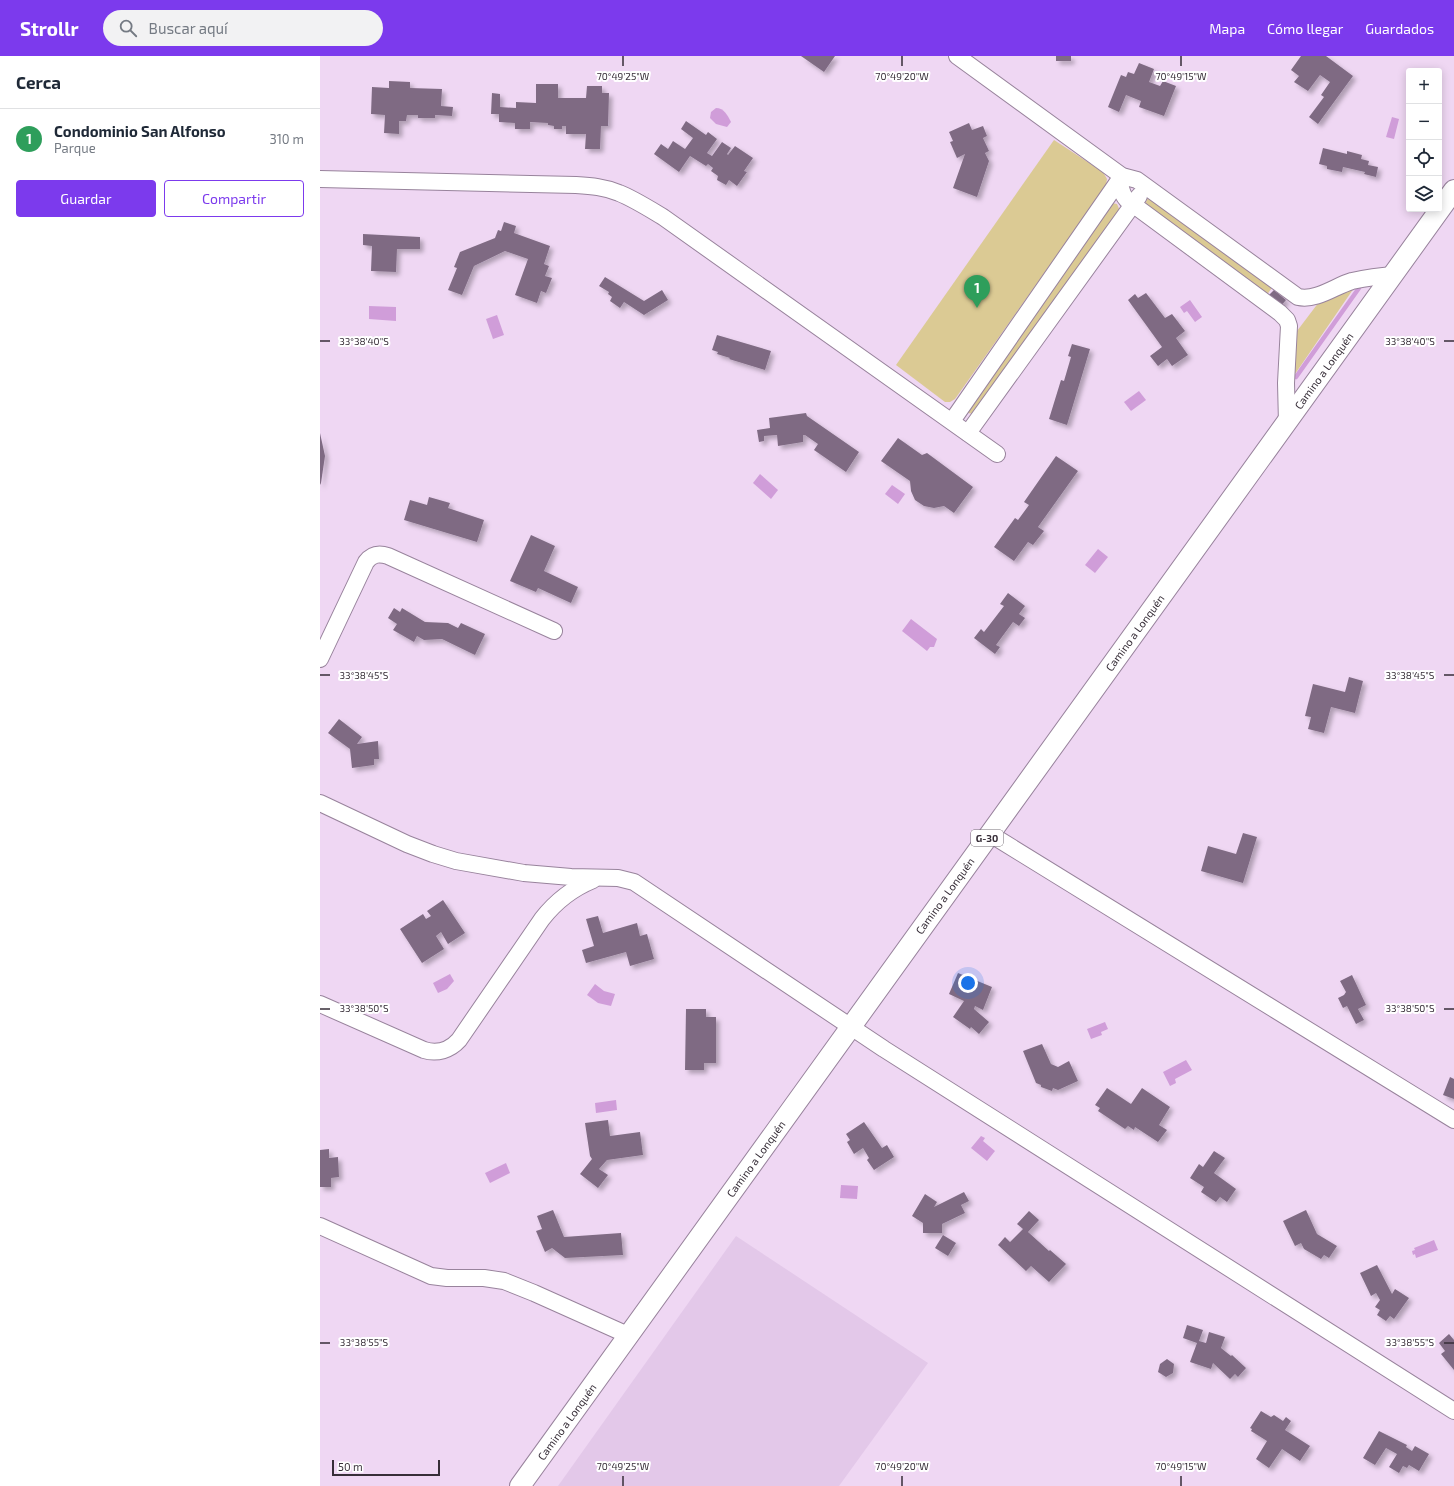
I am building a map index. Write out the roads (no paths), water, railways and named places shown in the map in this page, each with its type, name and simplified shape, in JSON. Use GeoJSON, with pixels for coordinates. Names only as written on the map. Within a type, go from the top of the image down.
{"type":"FeatureCollection","features":[{"type":"Feature","properties":{"kind":"main road","name":"Camino a Lonquén"},"geometry":{"type":"LineString","coordinates":[[520,1486],[630,1336],[1454,190]]}},
{"type":"Feature","properties":{"kind":"street"},"geometry":{"type":"LineString","coordinates":[[957,56],[1122,176],[1137,180],[1286,289],[1298,297],[1310,297]]}},
{"type":"Feature","properties":{"kind":"street"},"geometry":{"type":"LineString","coordinates":[[1122,176],[1120,185],[1122,193],[1127,200],[1280,313],[1287,320],[1289,326]]}},
{"type":"Feature","properties":{"kind":"street"},"geometry":{"type":"LineString","coordinates":[[952,421],[1122,176]]}},
{"type":"Feature","properties":{"kind":"street"},"geometry":{"type":"LineString","coordinates":[[320,179],[576,185],[618,192],[635,200],[662,217],[997,454]]}},
{"type":"Feature","properties":{"kind":"street"},"geometry":{"type":"LineString","coordinates":[[968,433],[1146,187]]}},
{"type":"Feature","properties":{"kind":"street"},"geometry":{"type":"LineString","coordinates":[[1287,423],[1286,383],[1289,326],[1291,319],[1303,302],[1310,297],[1350,282],[1368,277],[1393,275]]}},
{"type":"Feature","properties":{"kind":"street"},"geometry":{"type":"LineString","coordinates":[[320,659],[366,562],[370,557],[376,554],[388,556],[554,631]]}},
{"type":"Feature","properties":{"kind":"street"},"geometry":{"type":"LineString","coordinates":[[320,804],[407,844],[456,861],[544,875],[618,878],[634,882],[852,1027],[1454,1411]]}},
{"type":"Feature","properties":{"kind":"street"},"geometry":{"type":"LineString","coordinates":[[990,834],[1454,1120]]}},
{"type":"Feature","properties":{"kind":"street"},"geometry":{"type":"LineString","coordinates":[[320,1004],[424,1050],[435,1052],[446,1050],[459,1040],[552,907],[563,896],[575,888],[598,878]]}},
{"type":"Feature","properties":{"kind":"street"},"geometry":{"type":"LineString","coordinates":[[320,1226],[431,1276],[447,1278],[484,1278],[515,1284],[630,1336]]}},
{"type":"Feature","properties":{"kind":"waterway"},"geometry":{"type":"LineString","coordinates":[[1296,377],[1359,288]]}},
{"type":"Feature","properties":{"kind":"place","name":"Condominio San Alfonso"},"geometry":{"type":"Point","coordinates":[977,308]}}]}
